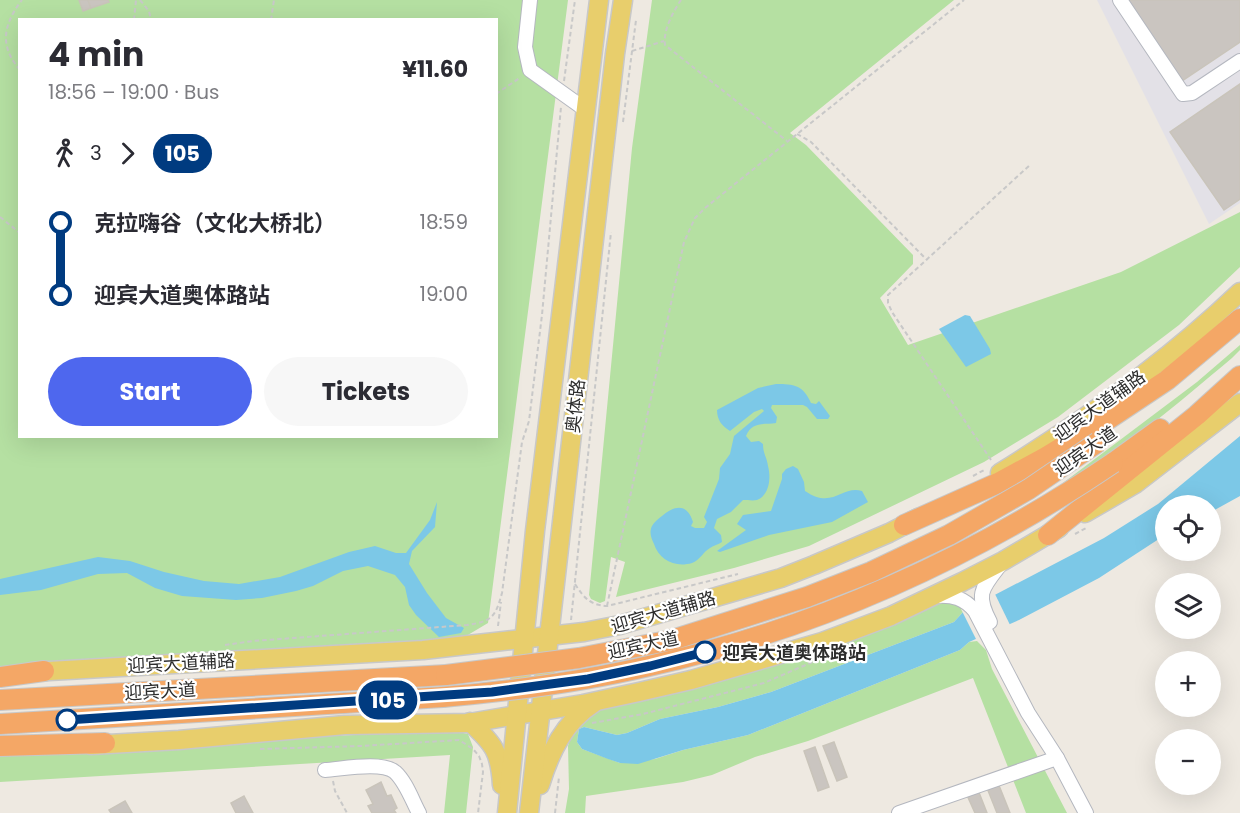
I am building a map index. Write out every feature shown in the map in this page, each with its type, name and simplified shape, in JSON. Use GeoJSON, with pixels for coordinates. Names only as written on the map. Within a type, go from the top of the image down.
{"type":"FeatureCollection","features":[{"type":"Feature","properties":{"kind":"highway"},"geometry":{"type":"LineString","coordinates":[[904,525],[998,483],[1110,418],[1167,380],[1240,319]]}},
{"type":"Feature","properties":{"kind":"highway","name":"迎宾大道"},"geometry":{"type":"LineString","coordinates":[[0,700],[446,675],[579,658],[672,640],[807,597],[949,536],[1029,489],[1098,442],[1163,396],[1240,332]]}},
{"type":"Feature","properties":{"kind":"highway","name":"迎宾大道"},"geometry":{"type":"LineString","coordinates":[[0,724],[442,697],[548,686],[650,666],[726,647],[807,620],[898,584],[993,537],[1042,509],[1113,463],[1151,436],[1240,364]]}},
{"type":"Feature","properties":{"kind":"highway"},"geometry":{"type":"LineString","coordinates":[[1048,535],[1197,415],[1240,376]]}},
{"type":"Feature","properties":{"kind":"highway"},"geometry":{"type":"LineString","coordinates":[[0,675],[44,671]]}},
{"type":"Feature","properties":{"kind":"highway"},"geometry":{"type":"LineString","coordinates":[[0,746],[105,743]]}},
{"type":"Feature","properties":{"kind":"main road","name":"奥体路"},"geometry":{"type":"LineString","coordinates":[[505,813],[535,525],[599,0]]}},
{"type":"Feature","properties":{"kind":"main road","name":"奥体路"},"geometry":{"type":"LineString","coordinates":[[531,813],[540,711],[623,0]]}},
{"type":"Feature","properties":{"kind":"main road","name":"迎宾大道辅路"},"geometry":{"type":"LineString","coordinates":[[44,671],[423,650],[549,636],[620,625],[781,578],[814,566],[904,525],[999,473],[1106,404],[1175,349],[1240,292]]}},
{"type":"Feature","properties":{"kind":"main road"},"geometry":{"type":"LineString","coordinates":[[0,754],[105,743],[179,740],[345,725],[470,722],[597,701],[691,680],[794,652],[891,616],[1003,561],[1135,484],[1240,403]]}},
{"type":"Feature","properties":{"kind":"main road"},"geometry":{"type":"LineString","coordinates":[[531,813],[546,766],[560,736],[579,712],[597,701]]}},
{"type":"Feature","properties":{"kind":"main road"},"geometry":{"type":"LineString","coordinates":[[470,722],[490,743],[500,761],[505,813]]}},
{"type":"Feature","properties":{"kind":"street"},"geometry":{"type":"LineString","coordinates":[[530,0],[525,47],[530,70],[586,110]]}},
{"type":"Feature","properties":{"kind":"street"},"geometry":{"type":"LineString","coordinates":[[1120,0],[1183,94],[1192,93],[1240,61]]}},
{"type":"Feature","properties":{"kind":"street"},"geometry":{"type":"LineString","coordinates":[[1003,561],[984,585],[981,602],[1086,813]]}},
{"type":"Feature","properties":{"kind":"street"},"geometry":{"type":"LineString","coordinates":[[933,596],[950,595],[969,604],[975,611],[1028,712],[1057,758]]}},
{"type":"Feature","properties":{"kind":"street"},"geometry":{"type":"LineString","coordinates":[[899,813],[1057,758]]}},
{"type":"Feature","properties":{"kind":"street"},"geometry":{"type":"LineString","coordinates":[[329,770],[378,766],[388,768],[399,777],[419,813]]}},
{"type":"Feature","properties":{"kind":"path"},"geometry":{"type":"LineString","coordinates":[[0,42],[5,26],[22,0]]}},
{"type":"Feature","properties":{"kind":"path"},"geometry":{"type":"LineString","coordinates":[[134,18],[136,0]]}},
{"type":"Feature","properties":{"kind":"path"},"geometry":{"type":"LineString","coordinates":[[140,0],[151,18]]}},
{"type":"Feature","properties":{"kind":"path"},"geometry":{"type":"LineString","coordinates":[[271,18],[274,0]]}},
{"type":"Feature","properties":{"kind":"path"},"geometry":{"type":"LineString","coordinates":[[222,646],[253,641],[482,623],[492,618],[497,611],[502,593],[522,442],[529,421],[542,315],[563,93],[575,0]]}},
{"type":"Feature","properties":{"kind":"path"},"geometry":{"type":"LineString","coordinates":[[681,0],[670,19],[665,45],[788,141]]}},
{"type":"Feature","properties":{"kind":"path"},"geometry":{"type":"LineString","coordinates":[[607,606],[684,242],[695,218],[964,0]]}},
{"type":"Feature","properties":{"kind":"path"},"geometry":{"type":"LineString","coordinates":[[623,124],[636,20]]}},
{"type":"Feature","properties":{"kind":"path"},"geometry":{"type":"LineString","coordinates":[[632,51],[664,41]]}},
{"type":"Feature","properties":{"kind":"path"},"geometry":{"type":"LineString","coordinates":[[8,62],[18,69]]}},
{"type":"Feature","properties":{"kind":"path"},"geometry":{"type":"LineString","coordinates":[[498,93],[530,70]]}},
{"type":"Feature","properties":{"kind":"path"},"geometry":{"type":"LineString","coordinates":[[797,134],[811,142],[926,260]]}},
{"type":"Feature","properties":{"kind":"path"},"geometry":{"type":"LineString","coordinates":[[968,479],[994,464],[888,303],[888,295],[1031,164]]}},
{"type":"Feature","properties":{"kind":"path"},"geometry":{"type":"LineString","coordinates":[[0,217],[18,231]]}},
{"type":"Feature","properties":{"kind":"path"},"geometry":{"type":"LineString","coordinates":[[570,633],[612,226]]}},
{"type":"Feature","properties":{"kind":"path"},"geometry":{"type":"LineString","coordinates":[[575,584],[588,602],[596,606],[607,606],[738,574]]}},
{"type":"Feature","properties":{"kind":"path"},"geometry":{"type":"LineString","coordinates":[[250,749],[465,742],[473,748],[482,764],[478,813]]}},
{"type":"Feature","properties":{"kind":"path"},"geometry":{"type":"LineString","coordinates":[[329,770],[347,813]]}},
{"type":"Feature","properties":{"kind":"shaded area"},"geometry":{"type":"Polygon","coordinates":[[[1097,0],[1240,0],[1240,203],[1209,224],[1097,0]]]}},
{"type":"Feature","properties":{"kind":"green space"},"geometry":{"type":"Polygon","coordinates":[[[0,0],[568,0],[488,623],[436,654],[0,678],[0,0]]]}},
{"type":"Feature","properties":{"kind":"green space"},"geometry":{"type":"Polygon","coordinates":[[[652,0],[954,0],[790,133],[806,145],[913,255],[913,264],[880,298],[908,345],[1121,272],[1240,212],[1240,267],[1179,325],[1058,417],[984,462],[809,546],[734,568],[616,597],[625,562],[611,557],[605,601],[600,603],[591,599],[589,595],[632,148],[652,0]]]}},
{"type":"Feature","properties":{"kind":"green space"},"geometry":{"type":"Polygon","coordinates":[[[1240,345],[1240,350],[1232,358],[1148,427],[1104,459],[1059,486],[1197,382],[1240,345]]]}},
{"type":"Feature","properties":{"kind":"green space"},"geometry":{"type":"Polygon","coordinates":[[[957,596],[964,611],[954,622],[771,692],[718,707],[660,719],[627,733],[617,735],[584,727],[579,729],[577,742],[582,749],[620,763],[655,759],[748,735],[960,650],[969,642],[977,641],[986,650],[992,669],[1067,813],[1026,813],[973,678],[808,741],[755,757],[712,775],[683,782],[586,796],[585,813],[565,813],[569,789],[568,746],[571,735],[606,700],[957,596]]]}},
{"type":"Feature","properties":{"kind":"green space"},"geometry":{"type":"Polygon","coordinates":[[[454,731],[468,734],[473,747],[466,813],[444,813],[450,755],[0,782],[0,749],[454,731]]]}},
{"type":"Feature","properties":{"kind":"water"},"geometry":{"type":"Polygon","coordinates":[[[965,315],[970,316],[991,354],[966,367],[939,329],[965,315]]]}},
{"type":"Feature","properties":{"kind":"water"},"geometry":{"type":"Polygon","coordinates":[[[788,384],[801,389],[811,403],[816,404],[819,401],[830,416],[828,419],[817,419],[803,405],[772,405],[771,408],[777,417],[776,423],[755,426],[746,436],[751,442],[759,441],[763,444],[769,475],[765,494],[757,500],[743,500],[731,512],[717,519],[714,528],[721,535],[722,542],[711,547],[695,562],[680,564],[668,561],[656,550],[651,537],[651,528],[667,512],[680,508],[690,516],[693,522],[691,526],[704,528],[707,522],[704,517],[719,479],[720,468],[730,454],[734,436],[764,411],[762,409],[754,412],[730,431],[720,422],[717,410],[758,388],[788,384]]]}},
{"type":"Feature","properties":{"kind":"water"},"geometry":{"type":"Polygon","coordinates":[[[1240,436],[1240,496],[1221,506],[1221,495],[1169,495],[1240,436]]]}},
{"type":"Feature","properties":{"kind":"water"},"geometry":{"type":"Polygon","coordinates":[[[793,466],[798,469],[805,491],[815,496],[830,498],[855,490],[862,491],[868,502],[832,522],[769,535],[720,552],[717,551],[746,530],[737,524],[743,515],[771,511],[782,474],[793,466]]]}},
{"type":"Feature","properties":{"kind":"water"},"geometry":{"type":"Polygon","coordinates":[[[437,502],[435,527],[412,551],[409,564],[446,618],[464,628],[461,633],[439,637],[416,615],[409,605],[405,587],[395,575],[368,566],[343,571],[313,586],[262,598],[236,600],[182,596],[155,588],[127,573],[98,574],[41,590],[0,595],[0,579],[98,557],[130,561],[204,581],[239,584],[280,577],[349,552],[375,546],[396,553],[406,553],[430,520],[437,502]]]}},
{"type":"Feature","properties":{"kind":"water"},"geometry":{"type":"Polygon","coordinates":[[[1155,506],[1155,542],[1099,578],[1019,620],[969,642],[960,650],[748,735],[683,750],[638,764],[620,763],[608,759],[582,749],[577,742],[579,729],[584,727],[617,735],[627,733],[660,719],[718,707],[771,692],[954,622],[964,611],[1104,538],[1155,506]]]}},
{"type":"Feature","properties":{"kind":"pier"},"geometry":{"type":"Polygon","coordinates":[[[994,592],[1011,627],[977,641],[961,609],[994,592]]]}},
{"type":"Feature","properties":{"kind":"building"},"geometry":{"type":"Polygon","coordinates":[[[79,0],[88,0],[91,8],[83,11],[79,0]]]}},
{"type":"Feature","properties":{"kind":"building"},"geometry":{"type":"Polygon","coordinates":[[[88,0],[108,0],[109,2],[91,8],[88,0]]]}},
{"type":"Feature","properties":{"kind":"building"},"geometry":{"type":"Polygon","coordinates":[[[1127,0],[1240,0],[1240,42],[1182,81],[1127,0]]]}},
{"type":"Feature","properties":{"kind":"building"},"geometry":{"type":"Polygon","coordinates":[[[1240,84],[1240,199],[1224,210],[1170,132],[1240,84]]]}},
{"type":"Feature","properties":{"kind":"building"},"geometry":{"type":"Polygon","coordinates":[[[834,742],[847,777],[837,781],[823,746],[834,742]]]}},
{"type":"Feature","properties":{"kind":"building"},"geometry":{"type":"Polygon","coordinates":[[[815,747],[829,787],[818,791],[804,751],[815,747]]]}},
{"type":"Feature","properties":{"kind":"building"},"geometry":{"type":"Polygon","coordinates":[[[381,782],[387,796],[391,795],[397,808],[394,810],[396,813],[372,813],[368,806],[373,804],[366,790],[381,782]]]}},
{"type":"Feature","properties":{"kind":"building"},"geometry":{"type":"Polygon","coordinates":[[[998,783],[1010,813],[997,813],[987,788],[998,783]]]}},
{"type":"Feature","properties":{"kind":"building"},"geometry":{"type":"Polygon","coordinates":[[[978,790],[987,813],[975,813],[967,795],[978,790]]]}},
{"type":"Feature","properties":{"kind":"building"},"geometry":{"type":"Polygon","coordinates":[[[244,796],[253,813],[236,813],[231,803],[244,796]]]}},
{"type":"Feature","properties":{"kind":"building"},"geometry":{"type":"Polygon","coordinates":[[[125,801],[132,813],[111,813],[109,810],[125,801]]]}},
{"type":"Feature","properties":{"kind":"bus line","name":"105"},"geometry":{"type":"LineString","coordinates":[[67,720],[492,692],[588,679],[705,652]]}},
{"type":"Feature","properties":{"kind":"place","name":"迎宾大道奥体路站"},"geometry":{"type":"Point","coordinates":[705,652]}}]}
